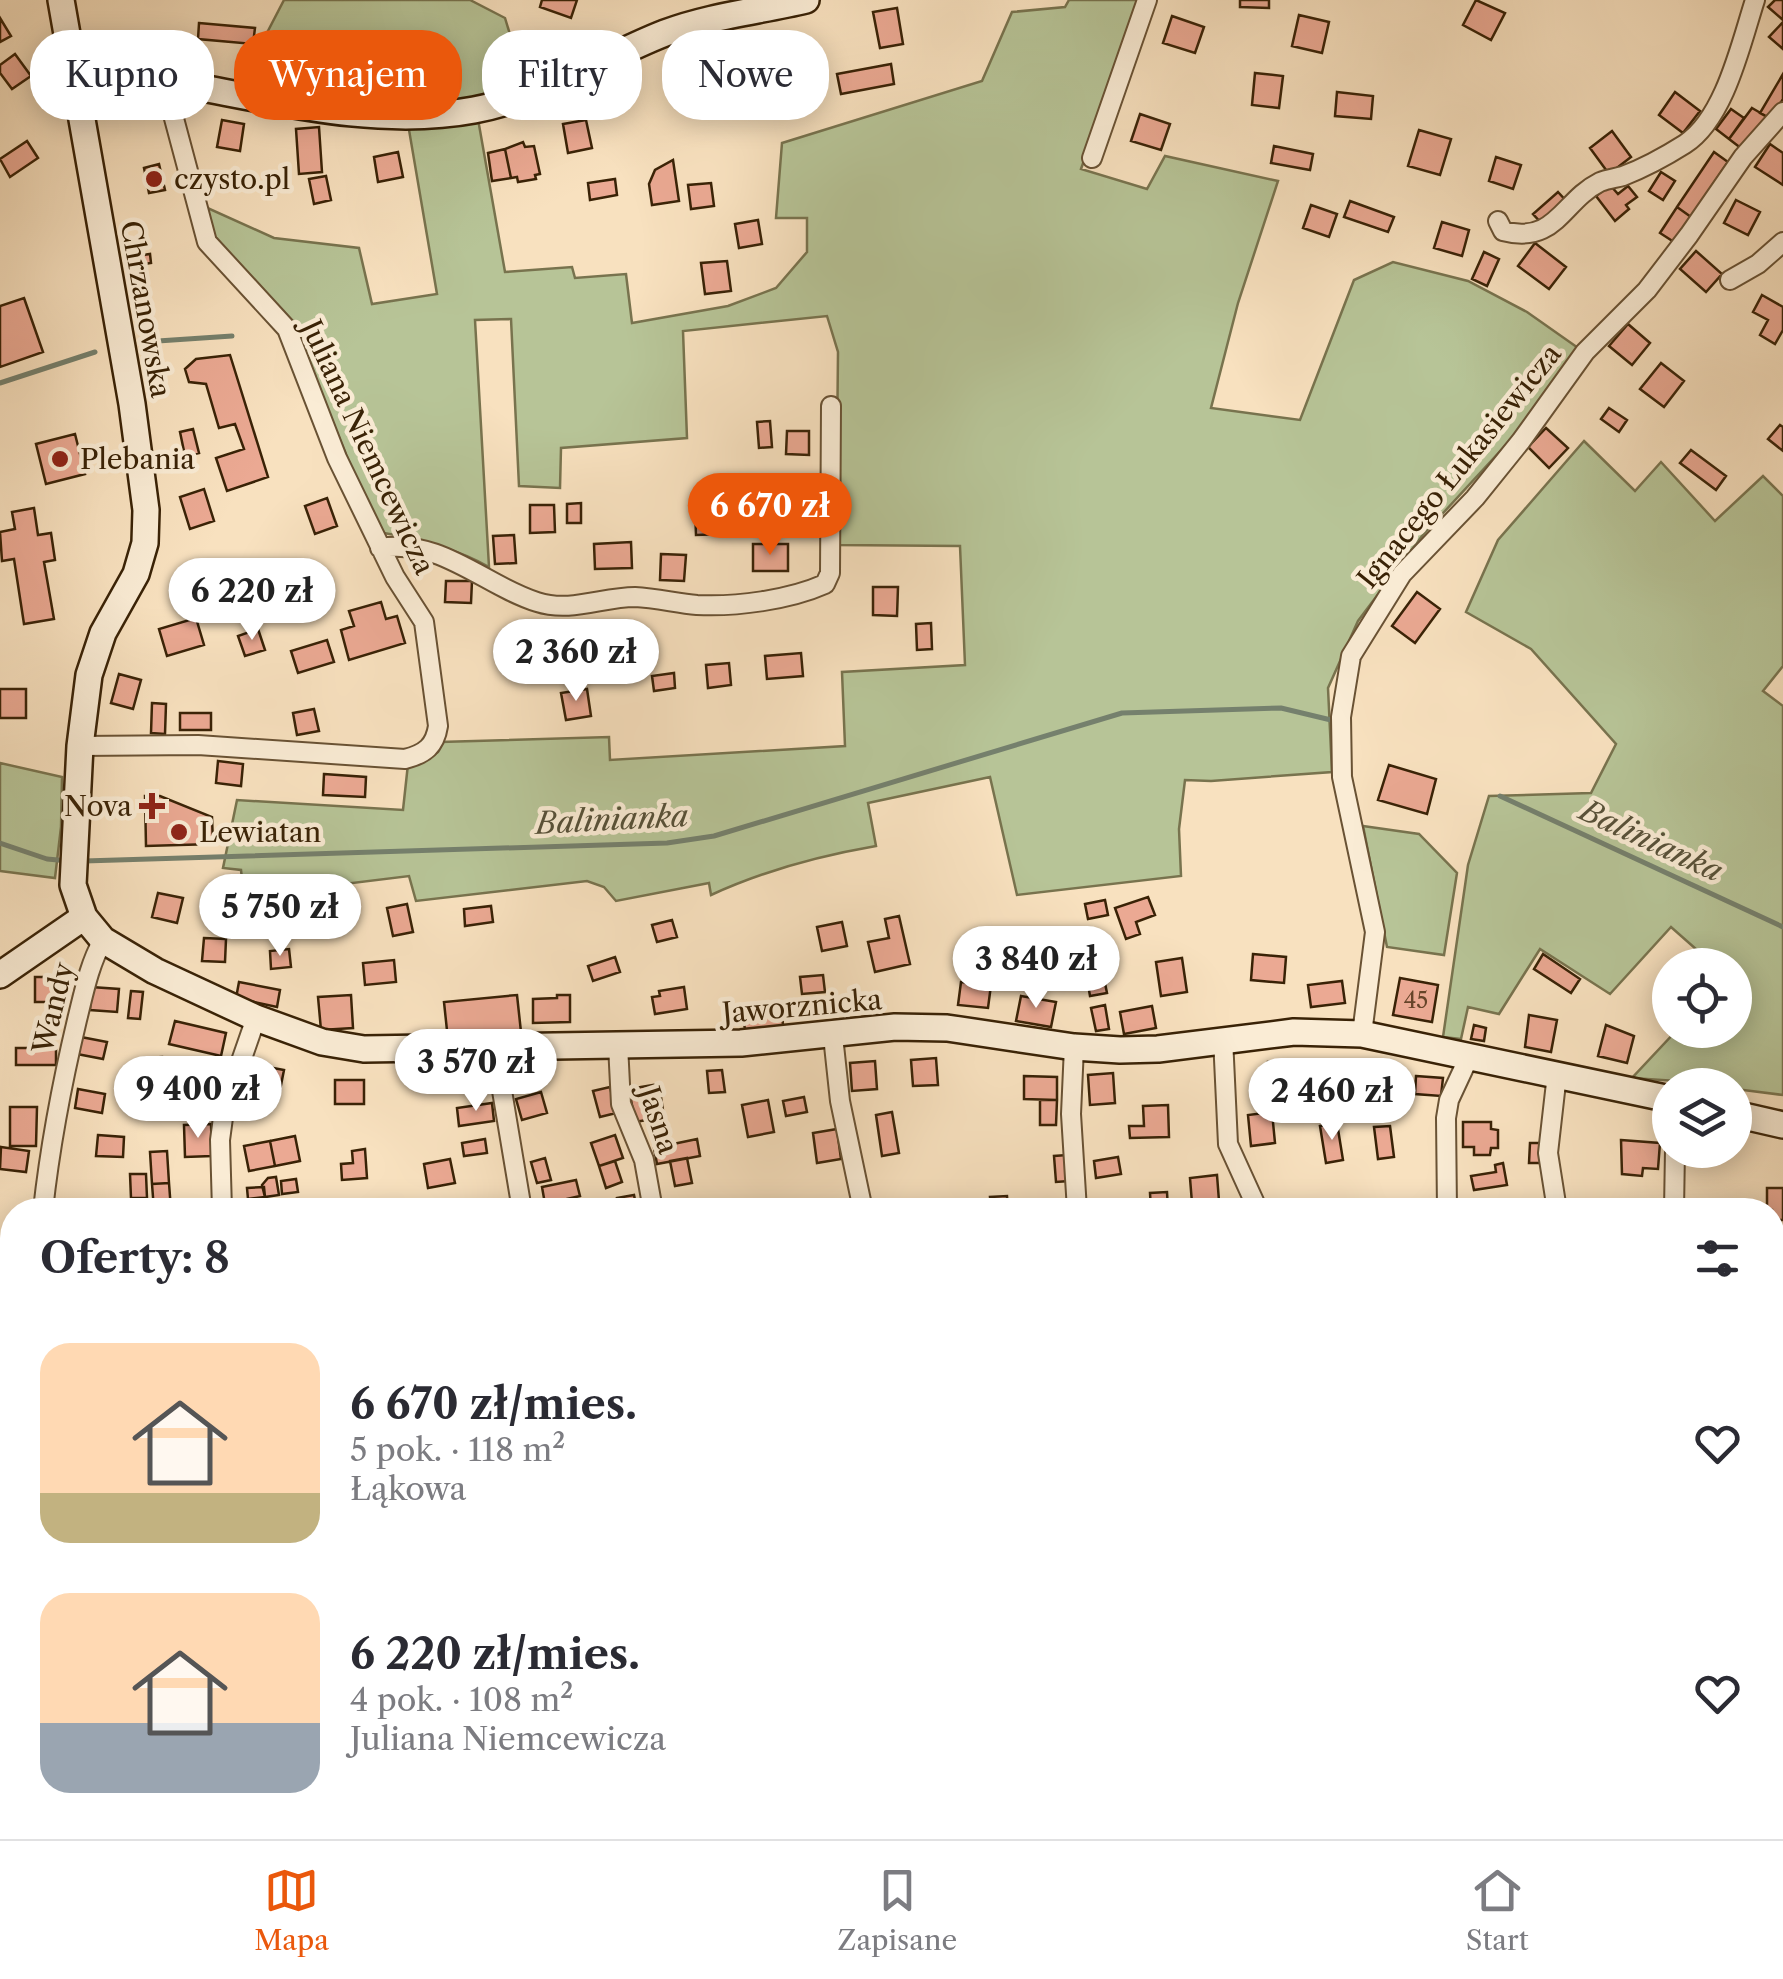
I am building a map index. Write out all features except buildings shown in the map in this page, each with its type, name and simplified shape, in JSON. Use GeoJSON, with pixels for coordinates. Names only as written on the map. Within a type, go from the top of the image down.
{"type":"FeatureCollection","features":[{"type":"Feature","properties":{"kind":"street","name":"Chrzanowska"},"geometry":{"type":"LineString","coordinates":[[61,0],[66,30]]}},
{"type":"Feature","properties":{"kind":"street"},"geometry":{"type":"LineString","coordinates":[[214,89],[353,112],[445,114],[530,95],[670,32],[806,0]]}},
{"type":"Feature","properties":{"kind":"street"},"geometry":{"type":"LineString","coordinates":[[1092,158],[1147,0]]}},
{"type":"Feature","properties":{"kind":"street"},"geometry":{"type":"LineString","coordinates":[[1498,221],[1503,231],[1511,234],[1534,234],[1599,182],[1624,175],[1690,141],[1727,87],[1755,0]]}},
{"type":"Feature","properties":{"kind":"street","name":"Ignacego Łukasiewicza"},"geometry":{"type":"LineString","coordinates":[[1362,1034],[1375,932],[1345,794],[1340,722],[1351,656],[1402,574],[1522,441],[1586,352],[1646,290],[1743,156],[1783,112]]}},
{"type":"Feature","properties":{"kind":"street","name":"Chrzanowska"},"geometry":{"type":"LineString","coordinates":[[82,120],[132,404],[146,510],[144,543],[136,574],[94,655],[83,711],[73,885],[84,916]]}},
{"type":"Feature","properties":{"kind":"street","name":"Juliana Niemcewicza"},"geometry":{"type":"LineString","coordinates":[[80,746],[198,745],[380,760],[405,759],[426,751],[436,740],[438,726],[424,622],[380,548],[337,458],[287,329],[208,242],[175,120]]}},
{"type":"Feature","properties":{"kind":"street"},"geometry":{"type":"LineString","coordinates":[[1730,280],[1758,264],[1783,242]]}},
{"type":"Feature","properties":{"kind":"street"},"geometry":{"type":"LineString","coordinates":[[380,548],[394,546],[460,562],[533,601],[555,606],[633,597],[723,604],[810,590],[825,584],[830,573],[831,406]]}},
{"type":"Feature","properties":{"kind":"street"},"geometry":{"type":"LineString","coordinates":[[0,975],[84,916]]}},
{"type":"Feature","properties":{"kind":"street","name":"Jaworznicka"},"geometry":{"type":"LineString","coordinates":[[84,916],[103,940],[155,971],[256,1018],[322,1042],[364,1050],[740,1044],[895,1027],[947,1028],[1074,1047],[1158,1048],[1294,1032],[1362,1034],[1652,1096]]}},
{"type":"Feature","properties":{"kind":"street","name":"Wandy"},"geometry":{"type":"LineString","coordinates":[[44,1198],[50,1142],[68,1060],[92,960],[103,940]]}},
{"type":"Feature","properties":{"kind":"street"},"geometry":{"type":"LineString","coordinates":[[222,1198],[220,1140],[224,1110],[256,1018]]}},
{"type":"Feature","properties":{"kind":"street"},"geometry":{"type":"LineString","coordinates":[[833,1036],[840,1100],[860,1198]]}},
{"type":"Feature","properties":{"kind":"street"},"geometry":{"type":"LineString","coordinates":[[1223,1038],[1228,1144],[1253,1198]]}},
{"type":"Feature","properties":{"kind":"street","name":"Jasna"},"geometry":{"type":"LineString","coordinates":[[618,1045],[621,1104],[644,1160],[651,1198]]}},
{"type":"Feature","properties":{"kind":"street"},"geometry":{"type":"LineString","coordinates":[[1074,1047],[1076,1198]]}},
{"type":"Feature","properties":{"kind":"street"},"geometry":{"type":"LineString","coordinates":[[495,1050],[520,1198]]}},
{"type":"Feature","properties":{"kind":"street"},"geometry":{"type":"LineString","coordinates":[[1447,1198],[1446,1118],[1449,1100],[1469,1057]]}},
{"type":"Feature","properties":{"kind":"street"},"geometry":{"type":"LineString","coordinates":[[1555,1198],[1548,1153],[1558,1074]]}},
{"type":"Feature","properties":{"kind":"street"},"geometry":{"type":"LineString","coordinates":[[1752,1118],[1783,1125]]}},
{"type":"Feature","properties":{"kind":"street"},"geometry":{"type":"LineString","coordinates":[[1674,1198],[1675,1168]]}},
{"type":"Feature","properties":{"kind":"green space"},"geometry":{"type":"Polygon","coordinates":[[[284,0],[470,0],[505,18],[509,30],[482,30],[482,97],[462,100],[462,30],[268,30],[284,0]]]}},
{"type":"Feature","properties":{"kind":"green space"},"geometry":{"type":"Polygon","coordinates":[[[1069,0],[1141,0],[1081,169],[1147,189],[1165,156],[1278,181],[1238,303],[1211,408],[1300,420],[1354,280],[1393,262],[1468,281],[1527,312],[1581,350],[1515,435],[1422,536],[1358,621],[1328,688],[1332,772],[1185,780],[1179,829],[1181,876],[1017,895],[990,777],[868,803],[876,846],[792,865],[711,895],[709,883],[616,901],[604,887],[587,881],[416,901],[409,876],[287,891],[243,888],[241,870],[223,868],[237,800],[403,810],[408,764],[421,763],[438,752],[440,742],[609,737],[610,760],[845,746],[842,672],[965,665],[960,546],[836,545],[838,352],[827,316],[683,331],[687,438],[561,448],[560,488],[519,486],[511,319],[475,320],[489,567],[435,545],[378,532],[291,321],[210,238],[201,205],[274,238],[359,248],[372,304],[437,294],[408,124],[478,119],[505,272],[572,267],[575,278],[626,274],[632,323],[728,306],[776,288],[807,252],[807,218],[776,218],[782,143],[982,81],[1012,12],[1065,7],[1069,0]]]}},
{"type":"Feature","properties":{"kind":"green space"},"geometry":{"type":"Polygon","coordinates":[[[1584,441],[1635,491],[1661,462],[1715,521],[1763,476],[1783,496],[1783,666],[1763,691],[1783,706],[1783,1095],[1752,1091],[1752,1068],[1652,1068],[1652,1079],[1632,1078],[1660,1048],[1752,1048],[1752,948],[1695,948],[1671,927],[1610,994],[1540,949],[1499,1014],[1468,1007],[1461,1039],[1443,1037],[1468,865],[1489,796],[1591,793],[1616,744],[1531,649],[1466,612],[1498,540],[1584,441]]]}},
{"type":"Feature","properties":{"kind":"green space"},"geometry":{"type":"Polygon","coordinates":[[[0,763],[62,777],[55,878],[0,871],[0,763]]]}},
{"type":"Feature","properties":{"kind":"green space"},"geometry":{"type":"Polygon","coordinates":[[[1363,826],[1419,834],[1457,873],[1444,955],[1387,947],[1363,826]]]}},
{"type":"Feature","properties":{"kind":"waterway"},"geometry":{"type":"LineString","coordinates":[[143,342],[232,336]]}},
{"type":"Feature","properties":{"kind":"waterway"},"geometry":{"type":"LineString","coordinates":[[0,383],[95,352]]}},
{"type":"Feature","properties":{"kind":"waterway","name":"Balinianka"},"geometry":{"type":"LineString","coordinates":[[84,861],[667,843],[714,836],[1122,713],[1281,708],[1331,720]]}},
{"type":"Feature","properties":{"kind":"waterway","name":"Balinianka"},"geometry":{"type":"LineString","coordinates":[[1500,796],[1783,927]]}},
{"type":"Feature","properties":{"kind":"waterway","name":"Balinianka"},"geometry":{"type":"LineString","coordinates":[[0,843],[47,859],[69,861]]}},
{"type":"Feature","properties":{"kind":"place","name":"czysto.pl"},"geometry":{"type":"Point","coordinates":[154,179]}},
{"type":"Feature","properties":{"kind":"place","name":"Plebania"},"geometry":{"type":"Point","coordinates":[60,459]}},
{"type":"Feature","properties":{"kind":"place","name":"Nova"},"geometry":{"type":"Point","coordinates":[152,806]}},
{"type":"Feature","properties":{"kind":"place","name":"Lewiatan"},"geometry":{"type":"Point","coordinates":[179,832]}}]}
